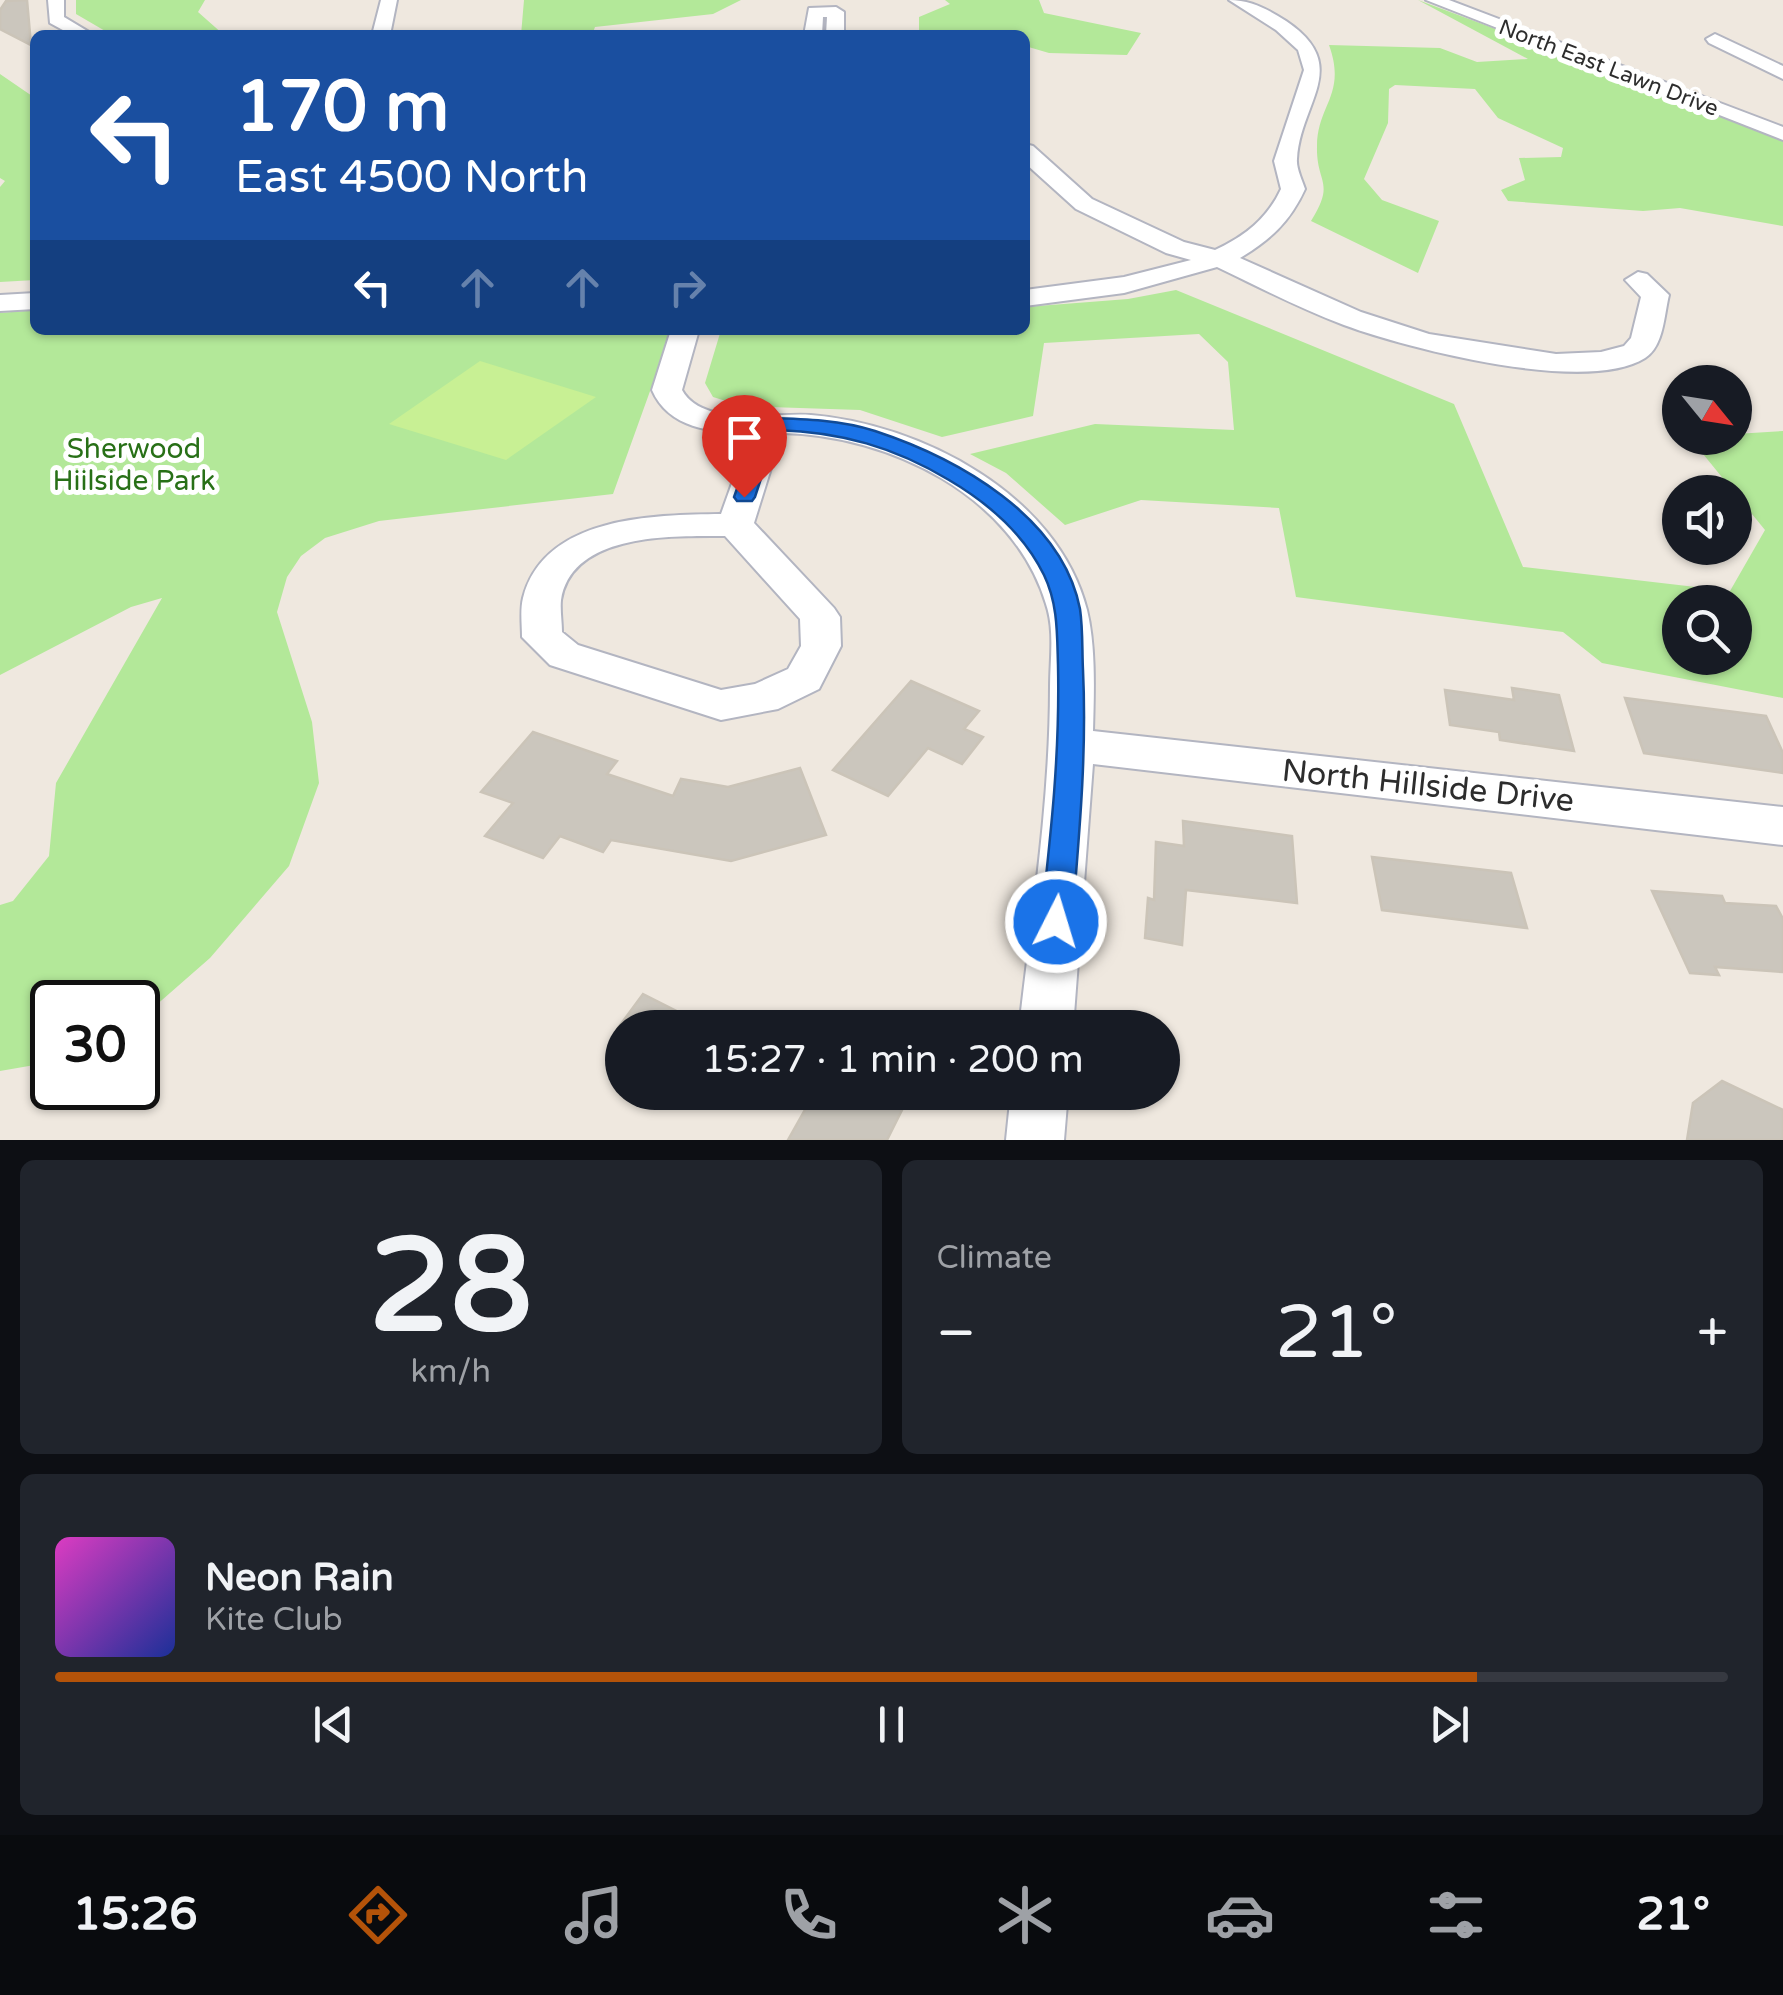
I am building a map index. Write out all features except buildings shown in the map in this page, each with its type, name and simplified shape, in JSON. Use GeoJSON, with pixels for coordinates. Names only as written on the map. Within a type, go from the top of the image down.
{"type":"FeatureCollection","features":[{"type":"Feature","properties":{"kind":"street"},"geometry":{"type":"LineString","coordinates":[[56,0],[56,19],[76,30]]}},
{"type":"Feature","properties":{"kind":"street"},"geometry":{"type":"LineString","coordinates":[[382,30],[389,0]]}},
{"type":"Feature","properties":{"kind":"street"},"geometry":{"type":"LineString","coordinates":[[1030,297],[1135,283],[1220,259],[1278,218],[1294,188],[1286,161],[1313,70],[1306,48],[1282,26],[1237,0]]}},
{"type":"Feature","properties":{"kind":"street","name":"North East Lawn Drive"},"geometry":{"type":"LineString","coordinates":[[1434,0],[1783,134]]}},
{"type":"Feature","properties":{"kind":"street"},"geometry":{"type":"LineString","coordinates":[[814,30],[816,12],[829,10],[836,12],[836,30]]}},
{"type":"Feature","properties":{"kind":"street"},"geometry":{"type":"LineString","coordinates":[[1715,40],[1783,73]]}},
{"type":"Feature","properties":{"kind":"street"},"geometry":{"type":"LineString","coordinates":[[1030,140],[1066,160],[1103,198],[1199,240],[1220,259]]}},
{"type":"Feature","properties":{"kind":"street"},"geometry":{"type":"LineString","coordinates":[[1030,155],[1084,204],[1175,248],[1220,259],[1351,318],[1424,342],[1556,363],[1602,361],[1634,352],[1645,340],[1655,294],[1638,280]]}},
{"type":"Feature","properties":{"kind":"street"},"geometry":{"type":"LineString","coordinates":[[0,303],[30,301]]}},
{"type":"Feature","properties":{"kind":"street"},"geometry":{"type":"LineString","coordinates":[[683,335],[667,390],[678,408],[706,420],[826,426],[900,446],[980,489],[1010,514],[1038,546],[1057,577],[1068,608],[1074,745],[1048,1010]]}},
{"type":"Feature","properties":{"kind":"street"},"geometry":{"type":"LineString","coordinates":[[735,525],[769,424]]}},
{"type":"Feature","properties":{"kind":"street"},"geometry":{"type":"LineString","coordinates":[[653,525],[735,525],[820,617],[821,646],[804,679],[763,698],[721,705],[564,655],[542,638],[538,612],[552,574],[576,552],[614,532],[653,525]]}},
{"type":"Feature","properties":{"kind":"street","name":"North Hillside Drive"},"geometry":{"type":"LineString","coordinates":[[1074,745],[1783,826]]}},
{"type":"Feature","properties":{"kind":"street"},"geometry":{"type":"LineString","coordinates":[[1036,1140],[1038,1110]]}},
{"type":"Feature","properties":{"kind":"green space"},"geometry":{"type":"Polygon","coordinates":[[[76,0],[205,0],[198,12],[218,30],[103,30],[76,14],[76,0]]]}},
{"type":"Feature","properties":{"kind":"green space"},"geometry":{"type":"Polygon","coordinates":[[[524,0],[741,0],[713,14],[594,30],[521,30],[524,0]]]}},
{"type":"Feature","properties":{"kind":"green space"},"geometry":{"type":"Polygon","coordinates":[[[945,0],[1039,0],[1044,13],[1141,33],[1127,55],[1049,53],[1030,47],[1030,30],[919,30],[919,17],[950,4],[945,0]]]}},
{"type":"Feature","properties":{"kind":"green space"},"geometry":{"type":"Polygon","coordinates":[[[1418,0],[1783,136],[1783,226],[1680,208],[1643,211],[1508,201],[1501,190],[1525,180],[1519,158],[1561,157],[1563,148],[1498,118],[1475,89],[1395,85],[1389,89],[1388,123],[1364,179],[1382,200],[1439,221],[1418,273],[1311,221],[1324,190],[1317,146],[1335,76],[1329,45],[1440,48],[1477,62],[1528,59],[1418,0]]]}},
{"type":"Feature","properties":{"kind":"green space"},"geometry":{"type":"Polygon","coordinates":[[[0,74],[30,95],[30,280],[0,282],[0,187],[5,181],[0,178],[0,74]]]}},
{"type":"Feature","properties":{"kind":"green space"},"geometry":{"type":"Polygon","coordinates":[[[1176,290],[1454,404],[1523,567],[1678,585],[1662,585],[1662,675],[1602,663],[1563,632],[1296,597],[1279,508],[1141,500],[1065,525],[1006,473],[970,454],[1095,424],[1234,430],[1228,362],[1199,334],[1044,343],[1033,416],[942,437],[860,410],[742,406],[713,397],[705,383],[719,335],[1030,335],[1030,307],[1128,299],[1176,290]]]}},
{"type":"Feature","properties":{"kind":"green space","name":"Sherwood Hiilside Park"},"geometry":{"type":"Polygon","coordinates":[[[30,310],[30,335],[670,335],[613,494],[379,521],[325,538],[301,556],[287,577],[277,612],[312,722],[319,783],[289,866],[210,958],[160,1002],[160,980],[30,980],[30,1066],[0,1071],[0,905],[13,901],[49,856],[56,783],[162,598],[131,607],[0,675],[0,313],[30,310]]]}},
{"type":"Feature","properties":{"kind":"green space"},"geometry":{"type":"Polygon","coordinates":[[[480,361],[596,397],[506,460],[389,424],[480,361]]]}},
{"type":"Feature","properties":{"kind":"green space"},"geometry":{"type":"Polygon","coordinates":[[[1783,431],[1783,698],[1664,675],[1752,675],[1752,585],[1733,585],[1745,565],[1752,565],[1752,553],[1765,530],[1752,514],[1752,475],[1720,475],[1704,455],[1752,455],[1752,433],[1783,431]]]}},
{"type":"Feature","properties":{"kind":"route"},"geometry":{"type":"LineString","coordinates":[[744,497],[769,424],[826,426],[867,435],[932,461],[980,489],[1010,514],[1038,546],[1057,577],[1068,608],[1074,745],[1056,922]]}}]}
